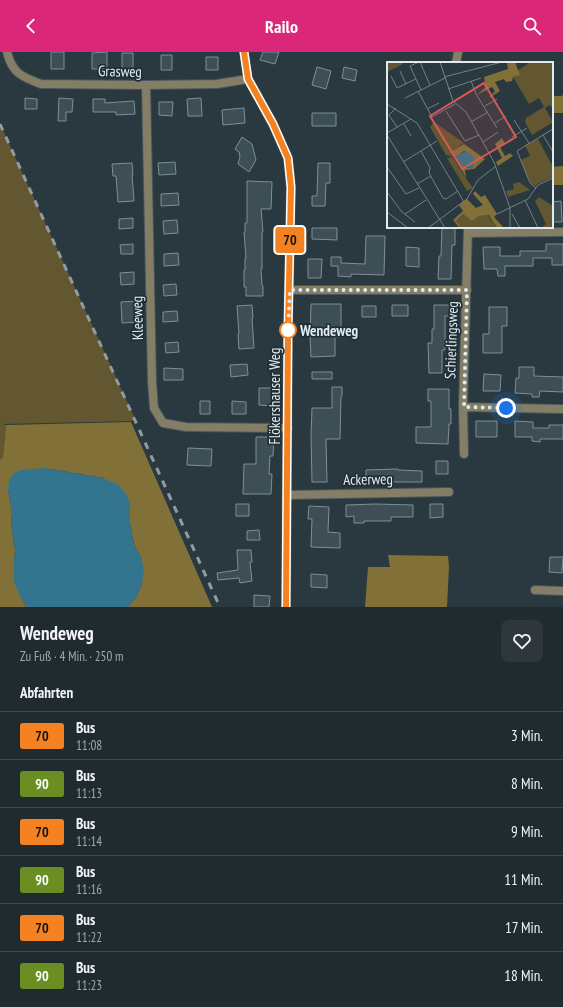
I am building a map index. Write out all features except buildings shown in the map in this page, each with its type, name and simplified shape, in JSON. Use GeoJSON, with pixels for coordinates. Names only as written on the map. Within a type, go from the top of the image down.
{"type":"FeatureCollection","features":[{"type":"Feature","properties":{"kind":"street","name":"Grasweg"},"geometry":{"type":"LineString","coordinates":[[7,52],[14,70],[27,79],[41,84],[217,84],[248,79]]}},
{"type":"Feature","properties":{"kind":"street","name":"Flökershauser Weg"},"geometry":{"type":"LineString","coordinates":[[244,52],[248,79],[273,124],[288,158],[291,187],[288,330],[286,607]]}},
{"type":"Feature","properties":{"kind":"street"},"geometry":{"type":"LineString","coordinates":[[456,62],[458,52]]}},
{"type":"Feature","properties":{"kind":"street","name":"Kleeweg"},"geometry":{"type":"LineString","coordinates":[[146,85],[152,382],[154,408],[163,423],[186,427],[288,428]]}},
{"type":"Feature","properties":{"kind":"street"},"geometry":{"type":"LineString","coordinates":[[468,230],[563,232]]}},
{"type":"Feature","properties":{"kind":"street","name":"Schierlingsweg"},"geometry":{"type":"LineString","coordinates":[[464,454],[468,230]]}},
{"type":"Feature","properties":{"kind":"street"},"geometry":{"type":"LineString","coordinates":[[290,290],[467,290]]}},
{"type":"Feature","properties":{"kind":"street"},"geometry":{"type":"LineString","coordinates":[[464,407],[563,409]]}},
{"type":"Feature","properties":{"kind":"street","name":"Ackerweg"},"geometry":{"type":"LineString","coordinates":[[287,495],[449,492]]}},
{"type":"Feature","properties":{"kind":"street"},"geometry":{"type":"LineString","coordinates":[[535,590],[563,591]]}},
{"type":"Feature","properties":{"kind":"shaded area"},"geometry":{"type":"Polygon","coordinates":[[[563,94],[563,113],[553,113],[553,96],[562,96],[563,94]]]}},
{"type":"Feature","properties":{"kind":"shaded area"},"geometry":{"type":"Polygon","coordinates":[[[0,124],[136,421],[3,424],[6,425],[3,457],[0,460],[0,124]]]}},
{"type":"Feature","properties":{"kind":"shaded area"},"geometry":{"type":"Polygon","coordinates":[[[563,166],[563,185],[553,185],[553,167],[563,166]]]}},
{"type":"Feature","properties":{"kind":"shaded area"},"geometry":{"type":"Polygon","coordinates":[[[131,422],[212,607],[128,607],[137,596],[142,583],[141,557],[134,545],[130,523],[130,504],[103,478],[51,469],[8,490],[12,512],[11,523],[15,550],[14,581],[27,607],[0,607],[0,460],[3,457],[6,425],[131,422]]]}},
{"type":"Feature","properties":{"kind":"shaded area"},"geometry":{"type":"Polygon","coordinates":[[[388,555],[448,556],[449,567],[447,607],[365,607],[368,567],[390,567],[388,555]]]}},
{"type":"Feature","properties":{"kind":"water"},"geometry":{"type":"Polygon","coordinates":[[[44,468],[103,478],[119,485],[126,494],[130,504],[130,523],[134,545],[141,557],[144,569],[142,583],[137,596],[128,607],[27,607],[24,603],[14,581],[15,550],[11,523],[12,512],[8,490],[9,481],[14,473],[22,470],[44,468]]]}},
{"type":"Feature","properties":{"kind":"railway"},"geometry":{"type":"LineString","coordinates":[[0,124],[220,607]]}},
{"type":"Feature","properties":{"kind":"bus line","name":"70"},"geometry":{"type":"LineString","coordinates":[[244,52],[248,79],[273,124],[288,158],[291,187],[288,330],[286,607]]}},
{"type":"Feature","properties":{"kind":"place","name":"Wendeweg"},"geometry":{"type":"Point","coordinates":[288,330]}},
{"type":"Feature","properties":{"kind":"route"},"geometry":{"type":"LineString","coordinates":[[288,330],[290,290],[467,290],[464,407],[506,408]]}}]}
